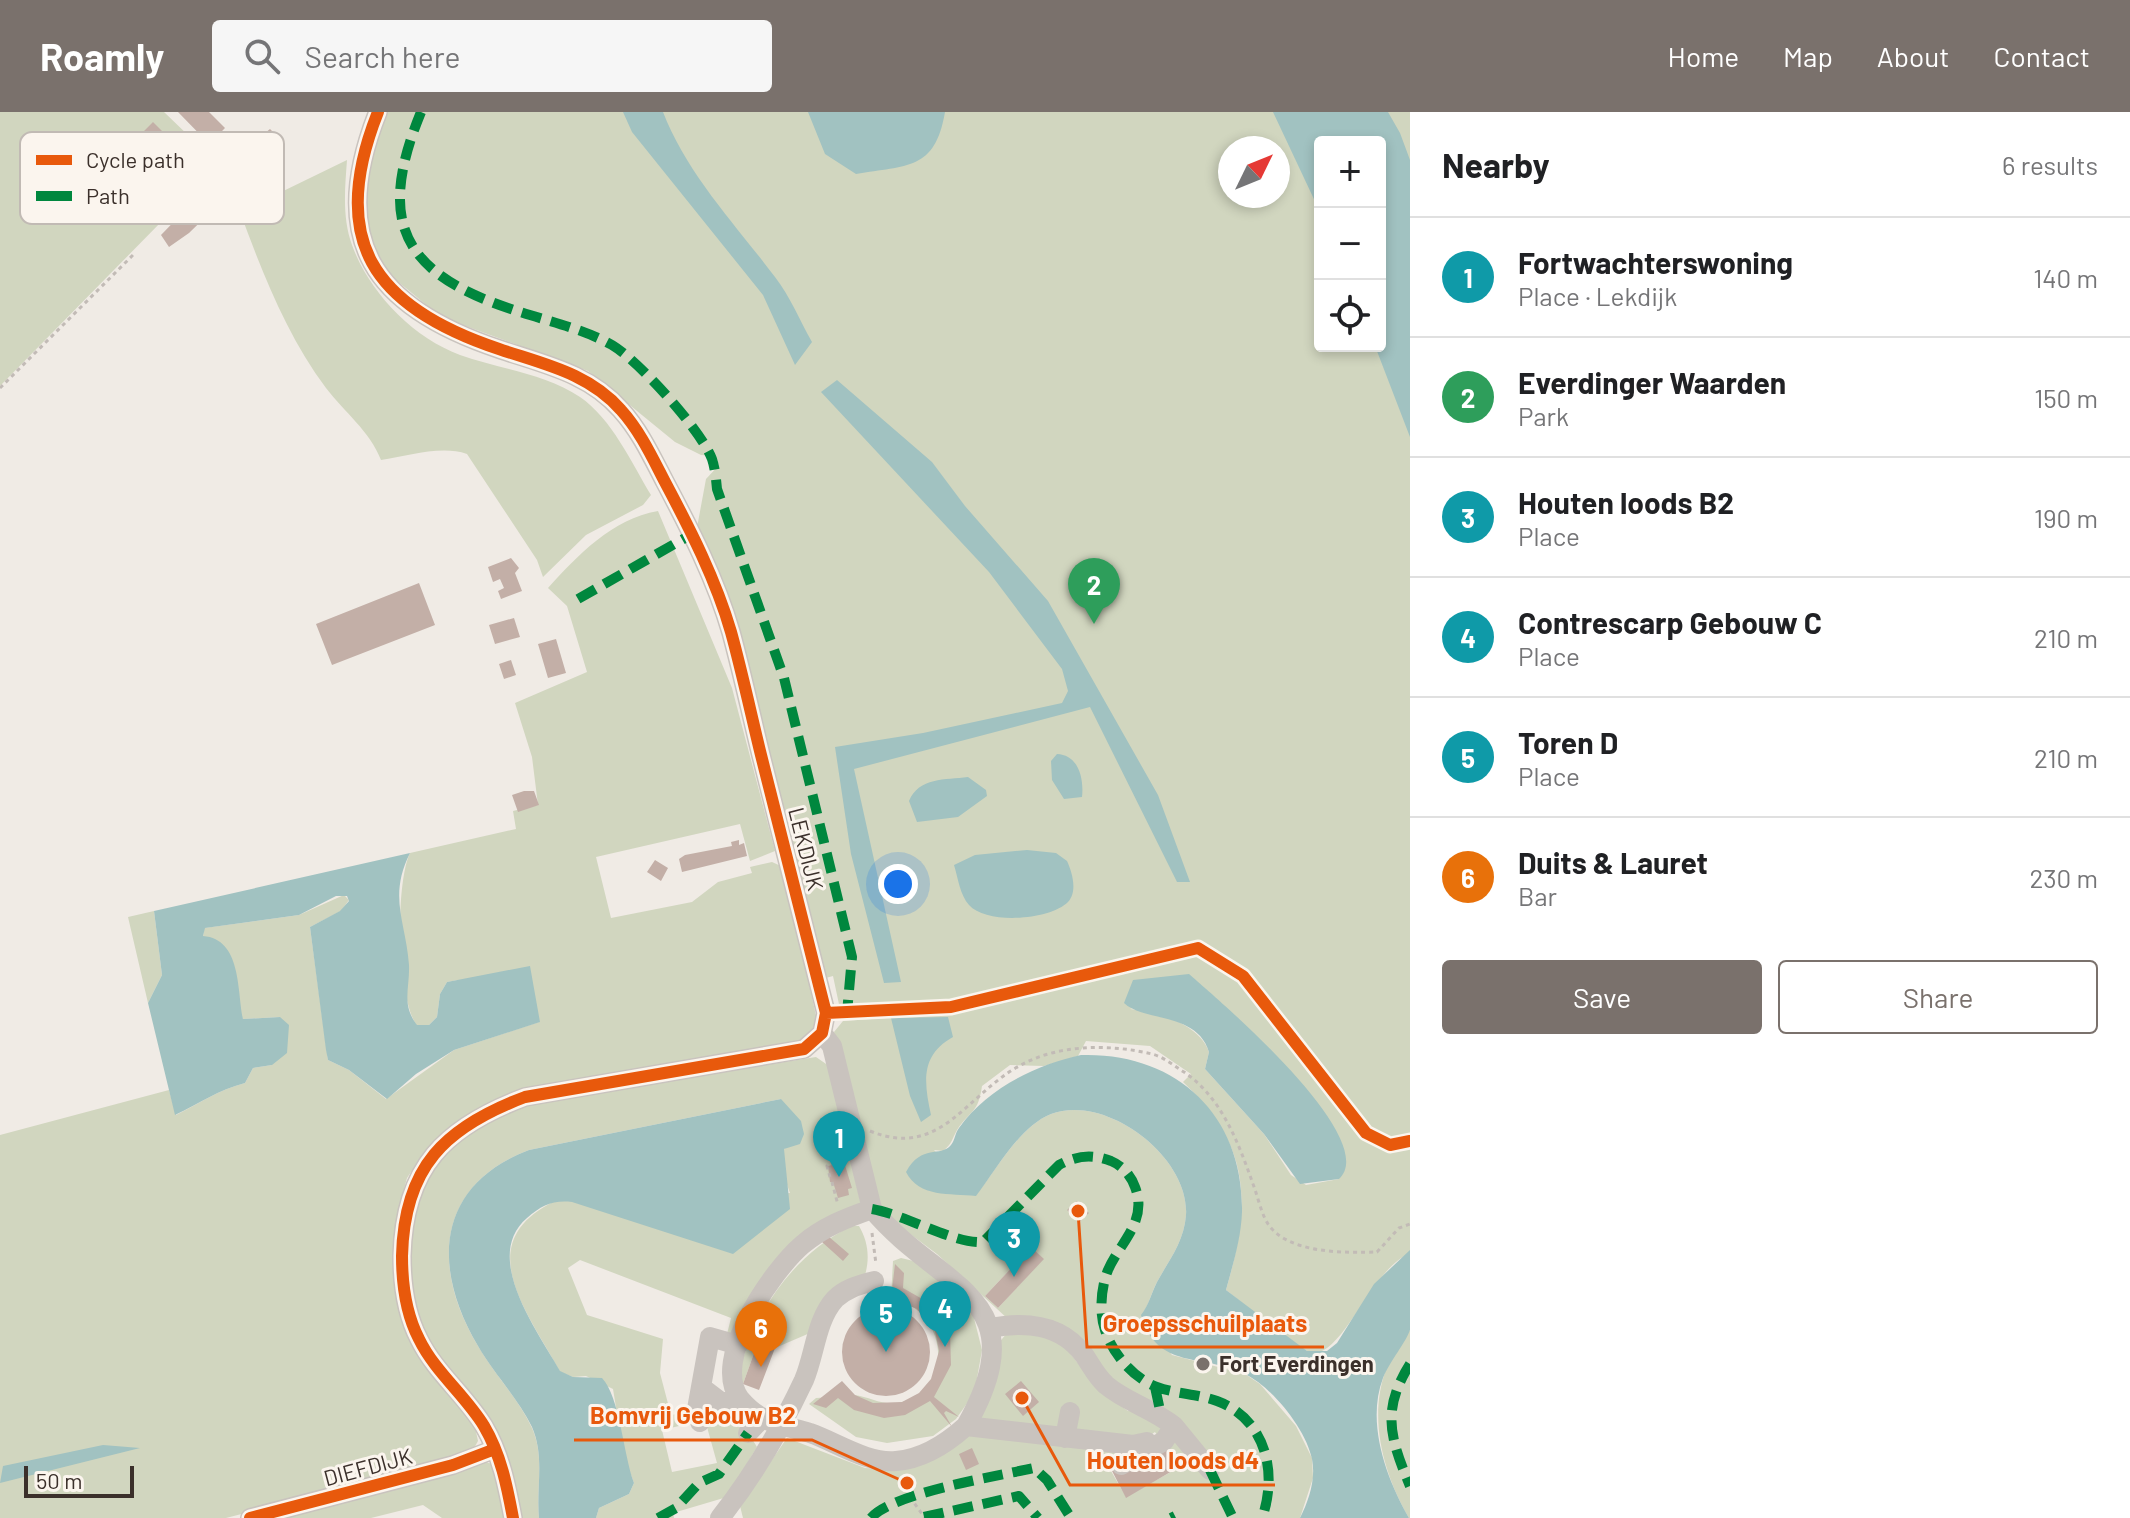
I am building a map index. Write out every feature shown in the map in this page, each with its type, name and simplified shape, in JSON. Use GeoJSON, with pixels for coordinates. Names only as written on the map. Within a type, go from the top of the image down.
{"type":"FeatureCollection","features":[{"type":"Feature","properties":{"kind":"street","name":"LEKDIJK"},"geometry":{"type":"LineString","coordinates":[[378,112],[365,144],[355,201],[357,226],[377,269],[416,310],[450,331],[549,364],[593,384],[609,396],[646,446],[692,534],[730,629],[826,1013],[822,1033]]}},
{"type":"Feature","properties":{"kind":"street"},"geometry":{"type":"LineString","coordinates":[[513,1518],[505,1474],[495,1449],[483,1425],[436,1367],[418,1337],[402,1274],[403,1224],[414,1181],[446,1141],[487,1111],[525,1097],[804,1049],[822,1033],[832,1046],[872,1209],[883,1223],[968,1292],[990,1328],[992,1367],[985,1391],[966,1426],[937,1448],[895,1462],[877,1459],[809,1433],[781,1426],[755,1426],[731,1381],[738,1345],[764,1291],[800,1247],[825,1228],[872,1209]]}},
{"type":"Feature","properties":{"kind":"street"},"geometry":{"type":"LineString","coordinates":[[720,1518],[781,1426],[808,1369],[821,1324],[833,1301],[843,1292],[874,1281]]}},
{"type":"Feature","properties":{"kind":"street"},"geometry":{"type":"LineString","coordinates":[[990,1328],[1004,1325],[1055,1329],[1069,1337],[1105,1384],[1150,1408],[1210,1470]]}},
{"type":"Feature","properties":{"kind":"street"},"geometry":{"type":"LineString","coordinates":[[700,1422],[697,1409],[710,1337],[738,1345]]}},
{"type":"Feature","properties":{"kind":"street"},"geometry":{"type":"LineString","coordinates":[[701,1387],[722,1403],[739,1398]]}},
{"type":"Feature","properties":{"kind":"street"},"geometry":{"type":"LineString","coordinates":[[1065,1438],[1070,1412]]}},
{"type":"Feature","properties":{"kind":"street"},"geometry":{"type":"LineString","coordinates":[[966,1426],[1133,1445],[1147,1442]]}},
{"type":"Feature","properties":{"kind":"street"},"geometry":{"type":"LineString","coordinates":[[1121,1465],[1164,1441],[1170,1429]]}},
{"type":"Feature","properties":{"kind":"street","name":"DIEFDIJK"},"geometry":{"type":"LineString","coordinates":[[250,1518],[453,1465],[495,1449]]}},
{"type":"Feature","properties":{"kind":"path"},"geometry":{"type":"LineString","coordinates":[[0,388],[133,255]]}},
{"type":"Feature","properties":{"kind":"path"},"geometry":{"type":"LineString","coordinates":[[885,1137],[910,1141],[932,1133],[1021,1065],[1045,1055],[1088,1047],[1151,1054],[1199,1082],[1224,1116],[1269,1226],[1311,1248],[1377,1252],[1399,1228],[1410,1224]]}},
{"type":"Feature","properties":{"kind":"path"},"geometry":{"type":"LineString","coordinates":[[838,1204],[827,1166],[844,1161]]}},
{"type":"Feature","properties":{"kind":"path"},"geometry":{"type":"LineString","coordinates":[[872,1209],[871,1237],[877,1260],[874,1281]]}},
{"type":"Feature","properties":{"kind":"path"},"geometry":{"type":"LineString","coordinates":[[910,1497],[925,1518]]}},
{"type":"Feature","properties":{"kind":"green space"},"geometry":{"type":"Polygon","coordinates":[[[0,112],[164,112],[185,132],[20,132],[20,224],[159,224],[0,386],[0,112]]]}},
{"type":"Feature","properties":{"kind":"green space"},"geometry":{"type":"Polygon","coordinates":[[[385,112],[1410,112],[1410,1254],[1396,1262],[1383,1276],[1344,1330],[1319,1352],[1307,1351],[1270,1326],[1226,1290],[1240,1230],[1242,1203],[1234,1153],[1206,1106],[1183,1082],[1191,1074],[1150,1046],[1086,1041],[1078,1056],[1044,1066],[1010,1065],[982,1086],[976,1107],[948,1146],[943,1151],[934,1150],[976,1195],[1019,1138],[1051,1114],[1073,1110],[1096,1113],[1119,1121],[1160,1152],[1184,1193],[1185,1225],[1142,1315],[1172,1355],[1245,1374],[1260,1384],[1296,1426],[1312,1458],[1313,1478],[1300,1518],[743,1518],[740,1506],[787,1438],[865,1468],[881,1469],[966,1435],[1118,1450],[1111,1471],[1126,1497],[1178,1468],[1155,1432],[1143,1440],[986,1424],[978,1417],[996,1346],[1008,1332],[1055,1334],[1099,1390],[1128,1411],[1136,1407],[1066,1327],[1008,1319],[937,1254],[878,1210],[834,1032],[843,1021],[886,1018],[883,1007],[840,1009],[833,976],[822,979],[696,533],[706,479],[719,465],[716,456],[701,455],[675,442],[588,371],[441,317],[396,280],[377,259],[364,219],[370,149],[385,112]],[[1179,994],[1130,1009],[1164,1016],[1197,1034],[1209,1052],[1205,1069],[1264,1134],[1291,1175],[1306,1185],[1339,1179],[1179,994]],[[1031,1247],[985,1296],[998,1308],[1043,1259],[1031,1247]]]}},
{"type":"Feature","properties":{"kind":"green space"},"geometry":{"type":"Polygon","coordinates":[[[347,160],[345,214],[349,235],[360,262],[381,296],[409,325],[442,347],[552,382],[580,397],[602,417],[628,455],[651,495],[643,505],[586,535],[543,577],[537,560],[467,454],[435,451],[381,460],[363,431],[333,397],[299,347],[244,224],[284,224],[284,191],[347,160]]]}},
{"type":"Feature","properties":{"kind":"green space"},"geometry":{"type":"Polygon","coordinates":[[[658,511],[732,688],[775,851],[750,861],[740,824],[596,857],[611,918],[692,902],[718,882],[752,873],[750,867],[772,862],[783,867],[817,1020],[808,1041],[565,1082],[422,1155],[407,1178],[398,1211],[427,1368],[474,1422],[478,1441],[473,1450],[450,1460],[226,1518],[0,1518],[0,1135],[169,1090],[176,1115],[245,1083],[253,1068],[272,1065],[280,1017],[243,1019],[203,937],[204,928],[299,915],[344,895],[349,900],[341,911],[310,927],[328,1060],[349,1070],[386,1099],[454,1050],[539,1022],[458,980],[447,982],[440,994],[437,1017],[429,1025],[417,1026],[405,992],[400,941],[405,868],[410,853],[516,829],[513,811],[538,805],[532,757],[515,703],[587,672],[567,606],[548,588],[584,551],[611,530],[641,515],[658,511]]]}},
{"type":"Feature","properties":{"kind":"green space"},"geometry":{"type":"Polygon","coordinates":[[[154,911],[162,975],[148,1003],[128,917],[154,911]]]}},
{"type":"Feature","properties":{"kind":"green space"},"geometry":{"type":"Polygon","coordinates":[[[816,1057],[829,1066],[862,1209],[833,1219],[733,1337],[727,1334],[731,1318],[580,1260],[568,1268],[587,1315],[663,1339],[660,1373],[671,1415],[694,1411],[696,1422],[662,1430],[672,1472],[717,1463],[702,1409],[710,1401],[746,1429],[757,1447],[727,1497],[673,1513],[674,1518],[596,1518],[599,1508],[629,1494],[634,1483],[624,1456],[613,1389],[586,1376],[573,1377],[560,1372],[522,1303],[513,1280],[510,1258],[515,1237],[529,1218],[555,1201],[790,1193],[783,1174],[784,1149],[789,1146],[781,1099],[529,1150],[498,1165],[475,1184],[460,1207],[451,1232],[449,1259],[453,1287],[463,1317],[478,1346],[513,1396],[536,1439],[539,1518],[520,1518],[420,1321],[408,1271],[414,1196],[450,1143],[529,1102],[816,1057]]]}},
{"type":"Feature","properties":{"kind":"green space"},"geometry":{"type":"Polygon","coordinates":[[[851,1226],[859,1226],[866,1244],[865,1275],[810,1333],[775,1348],[758,1342],[743,1384],[738,1376],[745,1352],[778,1289],[810,1254],[851,1226]]]}},
{"type":"Feature","properties":{"kind":"green space"},"geometry":{"type":"Polygon","coordinates":[[[901,1258],[926,1264],[973,1314],[982,1350],[976,1384],[956,1419],[933,1436],[887,1443],[856,1437],[809,1404],[816,1398],[849,1395],[883,1403],[902,1402],[920,1393],[932,1380],[938,1348],[933,1331],[923,1316],[909,1305],[891,1298],[893,1261],[901,1258]]]}},
{"type":"Feature","properties":{"kind":"green space"},"geometry":{"type":"Polygon","coordinates":[[[1410,1330],[1409,1518],[1388,1471],[1378,1422],[1384,1374],[1394,1351],[1410,1330]]]}},
{"type":"Feature","properties":{"kind":"green space"},"geometry":{"type":"Polygon","coordinates":[[[484,1461],[494,1465],[508,1518],[442,1518],[423,1505],[371,1518],[277,1518],[484,1461]]]}},
{"type":"Feature","properties":{"kind":"water"},"geometry":{"type":"Polygon","coordinates":[[[623,112],[663,112],[698,177],[780,284],[812,342],[795,365],[763,295],[632,132],[623,112]]]}},
{"type":"Feature","properties":{"kind":"water"},"geometry":{"type":"Polygon","coordinates":[[[808,112],[945,112],[934,145],[916,162],[856,174],[825,154],[808,112]]]}},
{"type":"Feature","properties":{"kind":"water"},"geometry":{"type":"Polygon","coordinates":[[[1273,112],[1388,112],[1400,133],[1410,160],[1410,437],[1377,352],[1386,352],[1386,136],[1314,136],[1314,199],[1290,148],[1290,136],[1284,136],[1273,112]]]}},
{"type":"Feature","properties":{"kind":"water"},"geometry":{"type":"Polygon","coordinates":[[[837,380],[932,462],[965,506],[1048,601],[1158,795],[1190,882],[1177,882],[1090,707],[854,769],[901,982],[884,983],[851,854],[835,747],[923,733],[1062,703],[1068,691],[1062,669],[989,572],[821,392],[837,380]]]}},
{"type":"Feature","properties":{"kind":"water"},"geometry":{"type":"Polygon","coordinates":[[[1057,754],[1075,763],[1082,783],[1082,797],[1064,799],[1052,780],[1051,761],[1057,754]]]}},
{"type":"Feature","properties":{"kind":"water"},"geometry":{"type":"Polygon","coordinates":[[[968,777],[986,790],[987,796],[958,817],[917,822],[909,801],[913,793],[934,781],[968,777]]]}},
{"type":"Feature","properties":{"kind":"water"},"geometry":{"type":"Polygon","coordinates":[[[1027,850],[1056,853],[1067,861],[1073,887],[1068,902],[1047,913],[1018,918],[990,916],[969,905],[961,891],[954,865],[975,855],[1027,850]]]}},
{"type":"Feature","properties":{"kind":"water"},"geometry":{"type":"Polygon","coordinates":[[[410,853],[399,896],[409,965],[408,1003],[417,1025],[429,1025],[437,1017],[440,994],[447,982],[530,966],[540,1022],[454,1050],[416,1074],[387,1099],[349,1070],[328,1060],[326,1050],[310,927],[340,911],[349,901],[347,896],[336,896],[299,915],[205,928],[203,936],[216,939],[231,956],[243,1019],[280,1017],[289,1025],[287,1053],[272,1065],[253,1068],[245,1083],[175,1115],[148,1003],[162,975],[154,911],[410,853]]]}},
{"type":"Feature","properties":{"kind":"water"},"geometry":{"type":"Polygon","coordinates":[[[1189,974],[1261,1040],[1319,1104],[1338,1134],[1346,1160],[1339,1179],[1300,1184],[1264,1134],[1205,1069],[1209,1052],[1203,1039],[1182,1024],[1144,1013],[1124,1003],[1133,980],[1189,974]]]}},
{"type":"Feature","properties":{"kind":"water"},"geometry":{"type":"Polygon","coordinates":[[[948,1017],[953,1037],[942,1044],[930,1061],[926,1081],[931,1115],[921,1122],[910,1096],[891,1018],[948,1017]]]}},
{"type":"Feature","properties":{"kind":"water"},"geometry":{"type":"Polygon","coordinates":[[[1081,1055],[1115,1057],[1147,1065],[1174,1078],[1198,1096],[1217,1119],[1231,1146],[1240,1177],[1242,1212],[1226,1290],[1307,1351],[1327,1351],[1337,1343],[1374,1284],[1410,1250],[1410,1330],[1383,1378],[1377,1413],[1386,1468],[1409,1518],[1300,1518],[1311,1489],[1312,1459],[1303,1435],[1286,1410],[1266,1389],[1245,1374],[1170,1353],[1148,1333],[1141,1315],[1179,1242],[1186,1215],[1184,1193],[1174,1172],[1160,1152],[1141,1135],[1119,1121],[1096,1113],[1073,1110],[1051,1114],[1029,1128],[976,1196],[927,1190],[906,1172],[918,1157],[947,1149],[970,1114],[998,1090],[1046,1065],[1081,1055]]]}},
{"type":"Feature","properties":{"kind":"water"},"geometry":{"type":"Polygon","coordinates":[[[781,1099],[801,1121],[804,1134],[800,1144],[784,1149],[790,1209],[733,1254],[572,1202],[543,1207],[527,1218],[514,1234],[510,1253],[512,1274],[528,1316],[560,1371],[573,1377],[602,1378],[608,1387],[634,1483],[629,1494],[599,1508],[596,1518],[539,1518],[539,1461],[532,1427],[478,1346],[453,1287],[449,1258],[451,1232],[460,1207],[475,1184],[498,1165],[529,1150],[781,1099]]]}},
{"type":"Feature","properties":{"kind":"water"},"geometry":{"type":"Polygon","coordinates":[[[103,1445],[140,1448],[0,1483],[3,1466],[103,1445]]]}},
{"type":"Feature","properties":{"kind":"building"},"geometry":{"type":"Polygon","coordinates":[[[178,112],[209,112],[225,128],[221,132],[198,132],[178,112]]]}},
{"type":"Feature","properties":{"kind":"building"},"geometry":{"type":"Polygon","coordinates":[[[153,122],[163,132],[143,132],[153,122]]]}},
{"type":"Feature","properties":{"kind":"building"},"geometry":{"type":"Polygon","coordinates":[[[172,224],[198,224],[169,247],[161,235],[172,224]]]}},
{"type":"Feature","properties":{"kind":"building"},"geometry":{"type":"Polygon","coordinates":[[[511,558],[519,568],[515,573],[522,591],[501,599],[498,591],[504,588],[500,579],[493,582],[488,567],[511,558]]]}},
{"type":"Feature","properties":{"kind":"building"},"geometry":{"type":"Polygon","coordinates":[[[419,583],[435,625],[332,665],[316,624],[419,583]]]}},
{"type":"Feature","properties":{"kind":"building"},"geometry":{"type":"Polygon","coordinates":[[[514,618],[520,637],[495,644],[489,625],[514,618]]]}},
{"type":"Feature","properties":{"kind":"building"},"geometry":{"type":"Polygon","coordinates":[[[556,639],[566,673],[548,678],[538,644],[556,639]]]}},
{"type":"Feature","properties":{"kind":"building"},"geometry":{"type":"Polygon","coordinates":[[[511,660],[516,675],[504,679],[499,664],[511,660]]]}},
{"type":"Feature","properties":{"kind":"building"},"geometry":{"type":"Polygon","coordinates":[[[534,791],[539,805],[518,812],[512,795],[534,791]]]}},
{"type":"Feature","properties":{"kind":"building"},"geometry":{"type":"Polygon","coordinates":[[[739,840],[739,845],[744,843],[747,856],[682,872],[679,859],[685,855],[732,846],[731,842],[739,840]]]}},
{"type":"Feature","properties":{"kind":"building"},"geometry":{"type":"Polygon","coordinates":[[[655,860],[668,868],[661,881],[647,872],[655,860]]]}},
{"type":"Feature","properties":{"kind":"building"},"geometry":{"type":"Polygon","coordinates":[[[844,1162],[852,1188],[848,1189],[849,1195],[838,1198],[833,1182],[830,1182],[828,1166],[844,1162]]]}},
{"type":"Feature","properties":{"kind":"building"},"geometry":{"type":"Polygon","coordinates":[[[1077,1201],[1089,1213],[1079,1222],[1067,1210],[1077,1201]]]}},
{"type":"Feature","properties":{"kind":"building"},"geometry":{"type":"Polygon","coordinates":[[[828,1236],[849,1254],[843,1261],[822,1242],[828,1236]]]}},
{"type":"Feature","properties":{"kind":"building"},"geometry":{"type":"Polygon","coordinates":[[[1031,1247],[1044,1259],[998,1308],[985,1296],[1031,1247]]]}},
{"type":"Feature","properties":{"kind":"building"},"geometry":{"type":"Polygon","coordinates":[[[895,1264],[904,1273],[903,1288],[931,1304],[950,1332],[951,1365],[934,1397],[959,1417],[946,1411],[944,1413],[952,1427],[930,1401],[905,1415],[884,1418],[854,1410],[838,1398],[826,1408],[813,1404],[842,1381],[855,1395],[873,1403],[902,1402],[919,1393],[931,1379],[939,1351],[935,1331],[917,1309],[891,1298],[895,1264]]]}},
{"type":"Feature","properties":{"kind":"building"},"geometry":{"type":"Polygon","coordinates":[[[886,1308],[911,1315],[923,1327],[930,1352],[923,1377],[911,1389],[886,1396],[861,1389],[849,1377],[842,1352],[849,1327],[861,1315],[886,1308]]]}},
{"type":"Feature","properties":{"kind":"building"},"geometry":{"type":"Polygon","coordinates":[[[758,1342],[775,1348],[759,1390],[743,1384],[758,1342]]]}},
{"type":"Feature","properties":{"kind":"building"},"geometry":{"type":"Polygon","coordinates":[[[1021,1381],[1039,1402],[1023,1416],[1005,1394],[1021,1381]]]}},
{"type":"Feature","properties":{"kind":"building"},"geometry":{"type":"Polygon","coordinates":[[[1160,1439],[1179,1467],[1126,1498],[1110,1467],[1160,1439]]]}},
{"type":"Feature","properties":{"kind":"building"},"geometry":{"type":"Polygon","coordinates":[[[972,1448],[979,1464],[966,1470],[959,1454],[972,1448]]]}},
{"type":"Feature","properties":{"kind":"marked path"},"geometry":{"type":"LineString","coordinates":[[421,112],[401,182],[401,210],[407,236],[421,257],[442,277],[471,293],[587,333],[612,345],[668,397],[706,446],[715,470],[717,489],[784,678],[852,957],[847,1013]]}},
{"type":"Feature","properties":{"kind":"marked path"},"geometry":{"type":"LineString","coordinates":[[578,599],[692,534]]}},
{"type":"Feature","properties":{"kind":"marked path"},"geometry":{"type":"LineString","coordinates":[[872,1209],[958,1239],[983,1242],[1059,1165],[1079,1157],[1091,1157],[1119,1166],[1133,1183],[1138,1210],[1136,1221],[1113,1260],[1104,1284],[1102,1316],[1108,1339],[1125,1364],[1148,1383],[1217,1401],[1234,1409],[1247,1421],[1257,1434],[1268,1466],[1267,1501],[1262,1518]]}},
{"type":"Feature","properties":{"kind":"marked path"},"geometry":{"type":"LineString","coordinates":[[1410,1364],[1401,1380],[1392,1410],[1397,1453],[1410,1486]]}},
{"type":"Feature","properties":{"kind":"marked path"},"geometry":{"type":"LineString","coordinates":[[1155,1387],[1161,1415]]}},
{"type":"Feature","properties":{"kind":"marked path"},"geometry":{"type":"LineString","coordinates":[[658,1518],[676,1508],[699,1483],[719,1474],[748,1433]]}},
{"type":"Feature","properties":{"kind":"marked path"},"geometry":{"type":"LineString","coordinates":[[871,1518],[883,1509],[922,1493],[1034,1468],[1047,1480],[1071,1518]]}},
{"type":"Feature","properties":{"kind":"marked path"},"geometry":{"type":"LineString","coordinates":[[1210,1470],[1233,1518]]}},
{"type":"Feature","properties":{"kind":"marked path"},"geometry":{"type":"LineString","coordinates":[[924,1517],[1019,1496],[1038,1518]]}},
{"type":"Feature","properties":{"kind":"marked path"},"geometry":{"type":"LineString","coordinates":[[1171,1518],[1175,1516]]}},
{"type":"Feature","properties":{"kind":"cycle path"},"geometry":{"type":"LineString","coordinates":[[378,112],[363,157],[358,197],[361,232],[372,263],[392,289],[420,312],[456,332],[580,378],[608,397],[640,435],[684,518],[710,574],[731,632],[826,1013],[822,1033],[804,1049],[525,1097],[472,1122],[451,1137],[434,1154],[421,1174],[411,1198],[402,1256],[408,1309],[426,1351],[490,1437],[503,1471],[513,1518]]}},
{"type":"Feature","properties":{"kind":"cycle path"},"geometry":{"type":"LineString","coordinates":[[826,1013],[951,1007],[1198,948],[1243,976],[1366,1133],[1390,1145],[1410,1141]]}},
{"type":"Feature","properties":{"kind":"cycle path"},"geometry":{"type":"LineString","coordinates":[[250,1518],[453,1465],[495,1449]]}},
{"type":"Feature","properties":{"kind":"place","name":"Everdinger Waarden"},"geometry":{"type":"Point","coordinates":[1094,624]}},
{"type":"Feature","properties":{"kind":"place","name":"Fortwachterswoning"},"geometry":{"type":"Point","coordinates":[839,1177]}},
{"type":"Feature","properties":{"kind":"place","name":"Groepsschuilplaats"},"geometry":{"type":"Point","coordinates":[1078,1211]}},
{"type":"Feature","properties":{"kind":"place","name":"Houten loods B2"},"geometry":{"type":"Point","coordinates":[1014,1277]}},
{"type":"Feature","properties":{"kind":"place","name":"Contrescarp Gebouw C"},"geometry":{"type":"Point","coordinates":[945,1347]}},
{"type":"Feature","properties":{"kind":"place","name":"Toren D"},"geometry":{"type":"Point","coordinates":[886,1352]}},
{"type":"Feature","properties":{"kind":"place","name":"Fort Everdingen"},"geometry":{"type":"Point","coordinates":[1203,1364]}},
{"type":"Feature","properties":{"kind":"place","name":"Duits & Lauret"},"geometry":{"type":"Point","coordinates":[761,1367]}},
{"type":"Feature","properties":{"kind":"place","name":"Houten loods d4"},"geometry":{"type":"Point","coordinates":[1022,1398]}},
{"type":"Feature","properties":{"kind":"place","name":"Bomvrij Gebouw B2"},"geometry":{"type":"Point","coordinates":[907,1483]}}]}
